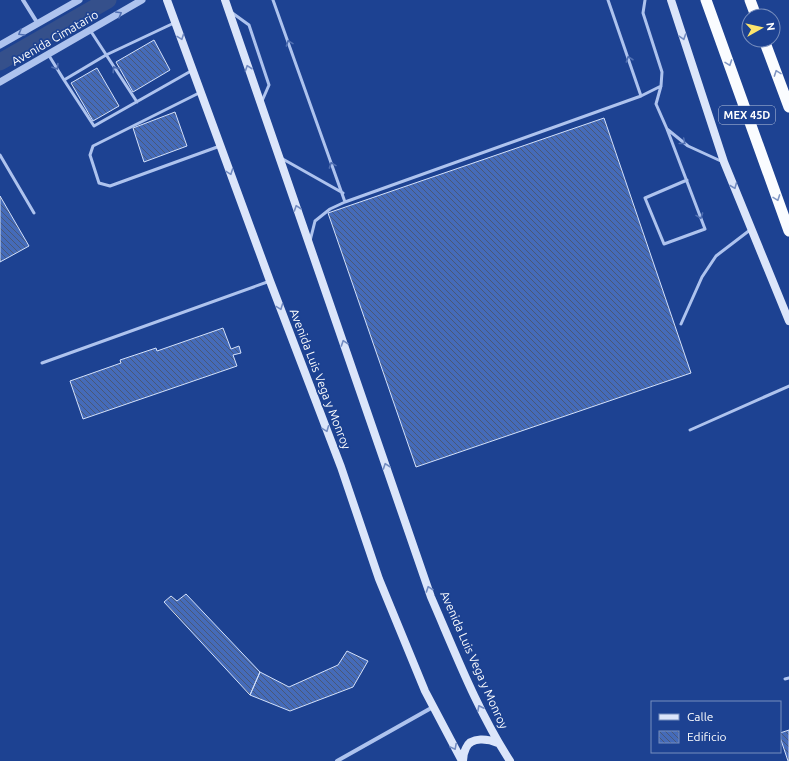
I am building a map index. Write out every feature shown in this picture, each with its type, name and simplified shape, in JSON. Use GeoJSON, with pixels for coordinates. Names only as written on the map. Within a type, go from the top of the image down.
{"type":"FeatureCollection","features":[{"type":"Feature","properties":{"kind":"highway","name":"MEX 45D"},"geometry":{"type":"LineString","coordinates":[[706,0],[789,230]]}},
{"type":"Feature","properties":{"kind":"highway","name":"MEX 45D"},"geometry":{"type":"LineString","coordinates":[[767,48],[789,107]]}},
{"type":"Feature","properties":{"kind":"main road","name":"Avenida Luis Vega y Monroy"},"geometry":{"type":"LineString","coordinates":[[167,0],[270,281],[341,467],[379,579],[433,708],[462,761]]}},
{"type":"Feature","properties":{"kind":"main road","name":"Avenida Luis Vega y Monroy"},"geometry":{"type":"LineString","coordinates":[[225,0],[431,597],[472,692],[498,742],[510,761]]}},
{"type":"Feature","properties":{"kind":"main road"},"geometry":{"type":"LineString","coordinates":[[671,0],[724,162],[789,321]]}},
{"type":"Feature","properties":{"kind":"main road"},"geometry":{"type":"LineString","coordinates":[[462,761],[466,747],[473,741],[488,739],[498,742]]}},
{"type":"Feature","properties":{"kind":"street"},"geometry":{"type":"LineString","coordinates":[[23,0],[38,24]]}},
{"type":"Feature","properties":{"kind":"street","name":"Avenida Cimatario"},"geometry":{"type":"LineString","coordinates":[[0,45],[77,0]]}},
{"type":"Feature","properties":{"kind":"street","name":"Avenida Cimatario"},"geometry":{"type":"LineString","coordinates":[[0,82],[138,1]]}},
{"type":"Feature","properties":{"kind":"street"},"geometry":{"type":"LineString","coordinates":[[336,761],[433,708]]}},
{"type":"Feature","properties":{"kind":"lane"},"geometry":{"type":"LineString","coordinates":[[273,0],[345,202]]}},
{"type":"Feature","properties":{"kind":"lane"},"geometry":{"type":"LineString","coordinates":[[608,0],[641,96]]}},
{"type":"Feature","properties":{"kind":"lane"},"geometry":{"type":"LineString","coordinates":[[645,0],[643,13],[662,72],[661,86],[656,104],[667,129],[705,229],[664,244],[645,198],[686,180]]}},
{"type":"Feature","properties":{"kind":"lane"},"geometry":{"type":"LineString","coordinates":[[228,10],[249,25],[269,85],[261,104]]}},
{"type":"Feature","properties":{"kind":"lane"},"geometry":{"type":"LineString","coordinates":[[64,80],[106,55],[175,22]]}},
{"type":"Feature","properties":{"kind":"lane"},"geometry":{"type":"LineString","coordinates":[[90,30],[137,102]]}},
{"type":"Feature","properties":{"kind":"lane"},"geometry":{"type":"LineString","coordinates":[[48,54],[94,126],[193,70]]}},
{"type":"Feature","properties":{"kind":"lane"},"geometry":{"type":"LineString","coordinates":[[310,245],[314,221],[330,209],[345,202],[641,96],[661,86]]}},
{"type":"Feature","properties":{"kind":"lane"},"geometry":{"type":"LineString","coordinates":[[201,92],[93,146],[90,155],[99,183],[110,186],[220,146]]}},
{"type":"Feature","properties":{"kind":"lane"},"geometry":{"type":"LineString","coordinates":[[667,129],[688,146],[724,162]]}},
{"type":"Feature","properties":{"kind":"lane"},"geometry":{"type":"LineString","coordinates":[[0,155],[34,213]]}},
{"type":"Feature","properties":{"kind":"lane"},"geometry":{"type":"LineString","coordinates":[[279,157],[342,193]]}},
{"type":"Feature","properties":{"kind":"lane"},"geometry":{"type":"LineString","coordinates":[[681,324],[702,277],[716,256],[752,229]]}},
{"type":"Feature","properties":{"kind":"lane"},"geometry":{"type":"LineString","coordinates":[[42,363],[270,281]]}},
{"type":"Feature","properties":{"kind":"lane"},"geometry":{"type":"LineString","coordinates":[[690,430],[789,386]]}},
{"type":"Feature","properties":{"kind":"lane"},"geometry":{"type":"LineString","coordinates":[[785,679],[789,678]]}},
{"type":"Feature","properties":{"kind":"building"},"geometry":{"type":"Polygon","coordinates":[[[154,40],[170,70],[133,92],[116,62],[154,40]]]}},
{"type":"Feature","properties":{"kind":"building"},"geometry":{"type":"Polygon","coordinates":[[[97,68],[119,106],[93,121],[71,83],[97,68]]]}},
{"type":"Feature","properties":{"kind":"building"},"geometry":{"type":"Polygon","coordinates":[[[175,112],[187,146],[144,162],[133,128],[175,112]]]}},
{"type":"Feature","properties":{"kind":"building"},"geometry":{"type":"Polygon","coordinates":[[[604,118],[691,373],[416,467],[328,213],[604,118]]]}},
{"type":"Feature","properties":{"kind":"building"},"geometry":{"type":"Polygon","coordinates":[[[0,196],[29,246],[0,262],[0,196]]]}},
{"type":"Feature","properties":{"kind":"building"},"geometry":{"type":"Polygon","coordinates":[[[223,328],[231,349],[239,346],[241,353],[233,355],[237,366],[83,419],[70,381],[121,363],[120,360],[156,348],[157,351],[223,328]]]}},
{"type":"Feature","properties":{"kind":"building"},"geometry":{"type":"Polygon","coordinates":[[[186,594],[260,672],[250,695],[164,602],[171,596],[177,601],[186,594]]]}},
{"type":"Feature","properties":{"kind":"building"},"geometry":{"type":"Polygon","coordinates":[[[347,651],[368,661],[353,687],[290,711],[250,695],[260,672],[289,687],[338,665],[347,651]]]}},
{"type":"Feature","properties":{"kind":"building"},"geometry":{"type":"Polygon","coordinates":[[[789,730],[789,761],[781,740],[781,733],[789,730]]]}},
{"type":"Feature","properties":{"kind":"waterway"},"geometry":{"type":"LineString","coordinates":[[0,62],[108,0]]}}]}
